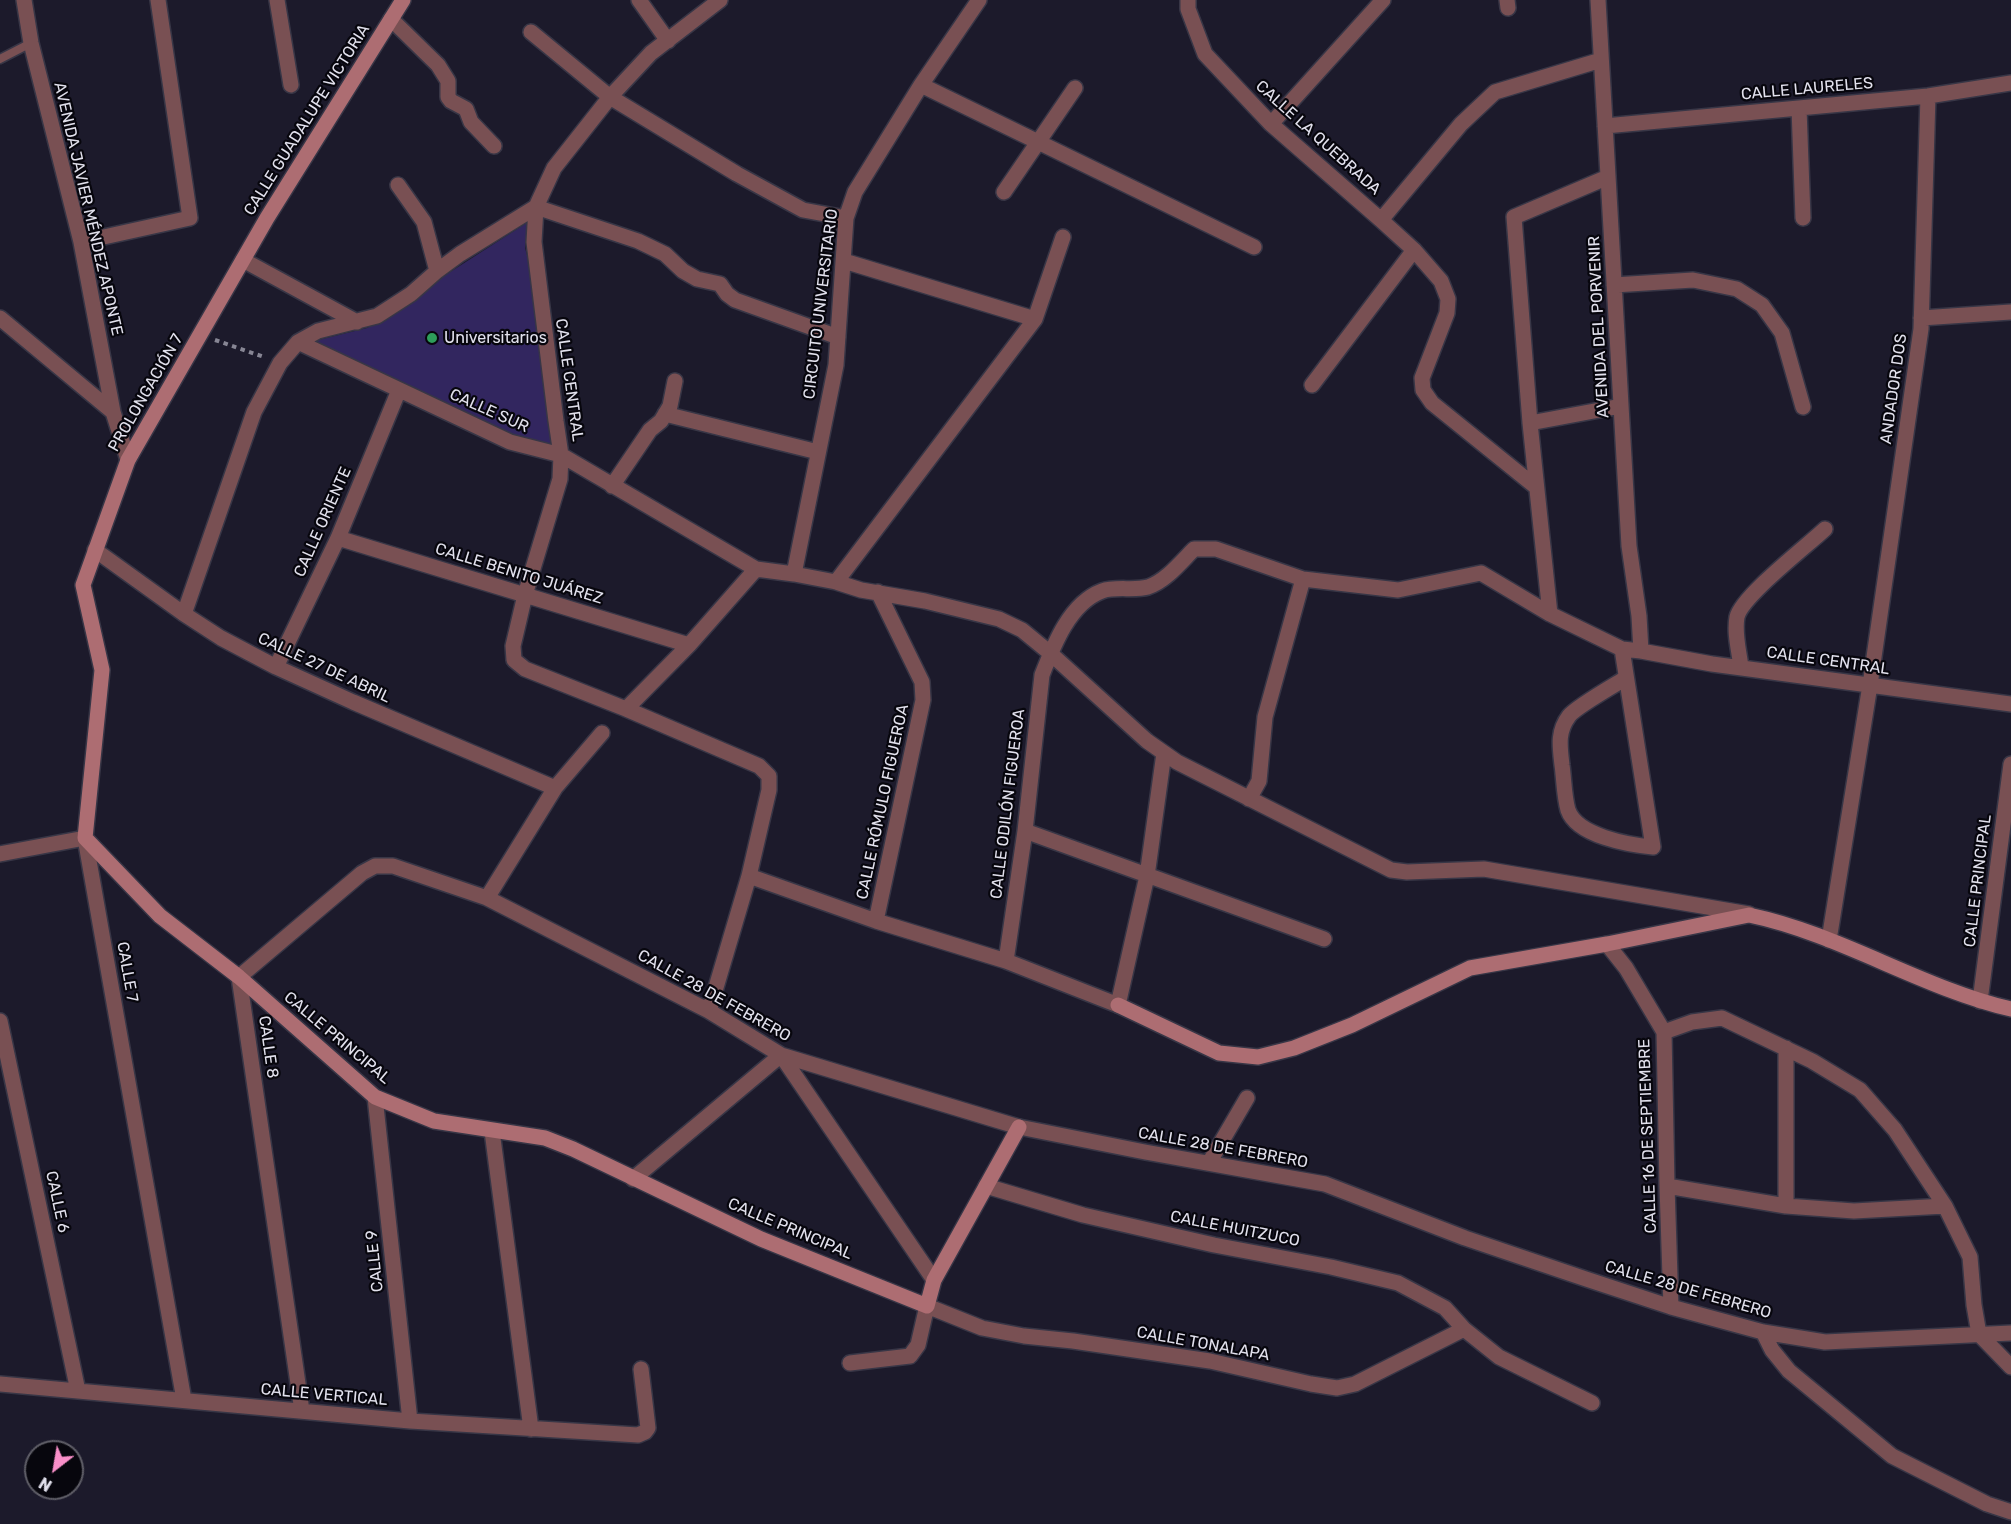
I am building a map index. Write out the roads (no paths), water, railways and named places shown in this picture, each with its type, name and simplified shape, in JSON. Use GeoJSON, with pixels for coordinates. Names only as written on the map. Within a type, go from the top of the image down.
{"type":"FeatureCollection","features":[{"type":"Feature","properties":{"kind":"street","name":"AVENIDA JAVIER MÉNDEZ APONTE"},"geometry":{"type":"LineString","coordinates":[[24,0],[31,43],[81,242],[113,412],[128,460]]}},
{"type":"Feature","properties":{"kind":"street"},"geometry":{"type":"LineString","coordinates":[[81,242],[190,218],[159,0]]}},
{"type":"Feature","properties":{"kind":"street"},"geometry":{"type":"LineString","coordinates":[[277,0],[291,85]]}},
{"type":"Feature","properties":{"kind":"street","name":"CALLE GUADALUPE VICTORIA"},"geometry":{"type":"LineString","coordinates":[[243,260],[403,0]]}},
{"type":"Feature","properties":{"kind":"street"},"geometry":{"type":"LineString","coordinates":[[639,0],[668,40]]}},
{"type":"Feature","properties":{"kind":"street"},"geometry":{"type":"LineString","coordinates":[[184,614],[254,412],[280,363],[298,342],[318,331],[376,316],[411,294],[460,254],[536,207],[554,168],[610,97],[651,53],[720,0]]}},
{"type":"Feature","properties":{"kind":"street","name":"CIRCUITO UNIVERSITARIO"},"geometry":{"type":"LineString","coordinates":[[794,574],[836,365],[846,218],[855,192],[921,85],[979,0]]}},
{"type":"Feature","properties":{"kind":"street"},"geometry":{"type":"LineString","coordinates":[[1271,124],[1383,0]]}},
{"type":"Feature","properties":{"kind":"street","name":"AVENIDA DEL PORVENIR"},"geometry":{"type":"LineString","coordinates":[[1598,0],[1629,546],[1639,616],[1641,651]]}},
{"type":"Feature","properties":{"kind":"street","name":"CALLE LA QUEBRADA"},"geometry":{"type":"LineString","coordinates":[[1191,3],[1204,54],[1271,124],[1414,250],[1441,281],[1448,298],[1447,313],[1422,378],[1423,390],[1431,403],[1536,487]]}},
{"type":"Feature","properties":{"kind":"street"},"geometry":{"type":"LineString","coordinates":[[391,19],[438,65],[448,81],[448,97],[466,109],[471,122],[494,146]]}},
{"type":"Feature","properties":{"kind":"street"},"geometry":{"type":"LineString","coordinates":[[531,32],[610,97],[737,174],[803,210],[846,218]]}},
{"type":"Feature","properties":{"kind":"street"},"geometry":{"type":"LineString","coordinates":[[1381,220],[1461,124],[1495,92],[1601,60]]}},
{"type":"Feature","properties":{"kind":"street","name":"CALLE LAURELES"},"geometry":{"type":"LineString","coordinates":[[1605,126],[1928,96],[2011,83]]}},
{"type":"Feature","properties":{"kind":"street"},"geometry":{"type":"LineString","coordinates":[[921,85],[1254,247]]}},
{"type":"Feature","properties":{"kind":"street"},"geometry":{"type":"LineString","coordinates":[[1004,192],[1074,88]]}},
{"type":"Feature","properties":{"kind":"street","name":"ANDADOR DOS"},"geometry":{"type":"LineString","coordinates":[[1870,685],[1921,318],[1928,96]]}},
{"type":"Feature","properties":{"kind":"street"},"geometry":{"type":"LineString","coordinates":[[1799,108],[1803,218]]}},
{"type":"Feature","properties":{"kind":"street"},"geometry":{"type":"LineString","coordinates":[[1550,614],[1530,423],[1514,218],[1608,177]]}},
{"type":"Feature","properties":{"kind":"street"},"geometry":{"type":"LineString","coordinates":[[398,185],[424,222],[437,271]]}},
{"type":"Feature","properties":{"kind":"street"},"geometry":{"type":"LineString","coordinates":[[536,207],[638,241],[665,254],[697,279],[720,284],[735,300],[838,337]]}},
{"type":"Feature","properties":{"kind":"street","name":"CALLE CENTRAL"},"geometry":{"type":"LineString","coordinates":[[536,207],[534,242],[561,455],[560,479],[553,509],[525,595],[513,646],[514,660],[525,669],[626,709]]}},
{"type":"Feature","properties":{"kind":"street"},"geometry":{"type":"LineString","coordinates":[[836,582],[1035,319],[1063,237]]}},
{"type":"Feature","properties":{"kind":"street"},"geometry":{"type":"LineString","coordinates":[[1312,385],[1414,250]]}},
{"type":"Feature","properties":{"kind":"street"},"geometry":{"type":"LineString","coordinates":[[243,260],[357,322]]}},
{"type":"Feature","properties":{"kind":"street","name":"PROLONGACIÓN 7"},"geometry":{"type":"LineString","coordinates":[[95,550],[128,460],[243,260]]}},
{"type":"Feature","properties":{"kind":"street"},"geometry":{"type":"LineString","coordinates":[[844,261],[1035,319]]}},
{"type":"Feature","properties":{"kind":"street"},"geometry":{"type":"LineString","coordinates":[[1614,285],[1693,280],[1737,289],[1762,305],[1782,333],[1803,407]]}},
{"type":"Feature","properties":{"kind":"street"},"geometry":{"type":"LineString","coordinates":[[1921,318],[2011,312]]}},
{"type":"Feature","properties":{"kind":"street"},"geometry":{"type":"LineString","coordinates":[[0,318],[113,412]]}},
{"type":"Feature","properties":{"kind":"street","name":"CALLE SUR"},"geometry":{"type":"LineString","coordinates":[[298,342],[510,442],[561,455],[756,569]]}},
{"type":"Feature","properties":{"kind":"street"},"geometry":{"type":"LineString","coordinates":[[612,486],[651,429],[661,421],[670,406],[675,381]]}},
{"type":"Feature","properties":{"kind":"street","name":"CALLE ORIENTE"},"geometry":{"type":"LineString","coordinates":[[276,667],[338,538],[399,390]]}},
{"type":"Feature","properties":{"kind":"street"},"geometry":{"type":"LineString","coordinates":[[1530,423],[1621,406]]}},
{"type":"Feature","properties":{"kind":"street"},"geometry":{"type":"LineString","coordinates":[[665,414],[818,452]]}},
{"type":"Feature","properties":{"kind":"street"},"geometry":{"type":"LineString","coordinates":[[1741,667],[1736,627],[1738,614],[1750,597],[1825,530]]}},
{"type":"Feature","properties":{"kind":"street","name":"CALLE BENITO JUÁREZ"},"geometry":{"type":"LineString","coordinates":[[338,538],[689,645]]}},
{"type":"Feature","properties":{"kind":"street","name":"CALLE ODILÓN FIGUEROA"},"geometry":{"type":"LineString","coordinates":[[1006,961],[1025,831],[1042,675],[1050,653],[1081,603],[1104,590],[1148,587],[1165,577],[1194,549],[1216,549],[1303,579]]}},
{"type":"Feature","properties":{"kind":"street","name":"CALLE 27 DE ABRIL"},"geometry":{"type":"LineString","coordinates":[[95,550],[221,638],[276,667],[352,702],[555,788]]}},
{"type":"Feature","properties":{"kind":"street","name":"CALLE 7"},"geometry":{"type":"LineString","coordinates":[[95,550],[83,585],[102,670],[85,838],[184,1400]]}},
{"type":"Feature","properties":{"kind":"street"},"geometry":{"type":"LineString","coordinates":[[709,1011],[749,876],[770,790],[769,776],[759,766],[626,709],[689,645],[756,569],[836,582],[861,590],[925,601],[999,619],[1022,630],[1147,741],[1177,762],[1391,870],[1407,872],[1484,870],[1771,919],[1980,1001],[2011,1009]]}},
{"type":"Feature","properties":{"kind":"street","name":"CALLE CENTRAL"},"geometry":{"type":"LineString","coordinates":[[1303,579],[1398,590],[1481,573],[1550,614],[1622,649],[2011,704]]}},
{"type":"Feature","properties":{"kind":"street"},"geometry":{"type":"LineString","coordinates":[[1249,799],[1258,781],[1264,717],[1303,579]]}},
{"type":"Feature","properties":{"kind":"street","name":"CALLE RÓMULO FIGUEROA"},"geometry":{"type":"LineString","coordinates":[[876,921],[923,700],[922,682],[878,592]]}},
{"type":"Feature","properties":{"kind":"street"},"geometry":{"type":"LineString","coordinates":[[1622,649],[1653,847],[1633,846],[1592,833],[1576,823],[1569,811],[1558,739],[1563,726],[1570,715],[1626,678]]}},
{"type":"Feature","properties":{"kind":"street"},"geometry":{"type":"LineString","coordinates":[[1829,940],[1870,685]]}},
{"type":"Feature","properties":{"kind":"street"},"geometry":{"type":"LineString","coordinates":[[239,977],[362,873],[375,866],[393,866],[487,898],[555,788],[602,733]]}},
{"type":"Feature","properties":{"kind":"street"},"geometry":{"type":"LineString","coordinates":[[1118,1005],[1147,876],[1164,753]]}},
{"type":"Feature","properties":{"kind":"street","name":"CALLE PRINCIPAL"},"geometry":{"type":"LineString","coordinates":[[1980,1001],[2011,764]]}},
{"type":"Feature","properties":{"kind":"street"},"geometry":{"type":"LineString","coordinates":[[1025,831],[1324,939]]}},
{"type":"Feature","properties":{"kind":"street"},"geometry":{"type":"LineString","coordinates":[[0,854],[85,838]]}},
{"type":"Feature","properties":{"kind":"street","name":"CALLE PRINCIPAL"},"geometry":{"type":"LineString","coordinates":[[85,838],[160,916],[239,977],[375,1096],[435,1121],[545,1138],[573,1149],[761,1239],[927,1306]]}},
{"type":"Feature","properties":{"kind":"street"},"geometry":{"type":"LineString","coordinates":[[749,876],[876,921],[1006,961],[1118,1005],[1219,1053],[1258,1057],[1294,1048],[1352,1025],[1470,968],[1607,944],[1749,915]]}},
{"type":"Feature","properties":{"kind":"street","name":"CALLE 28 DE FEBRERO"},"geometry":{"type":"LineString","coordinates":[[487,898],[709,1011],[781,1054],[1019,1126],[1209,1164],[1325,1184],[1465,1238],[1671,1307],[1763,1332],[1825,1342],[2011,1333]]}},
{"type":"Feature","properties":{"kind":"street","name":"CALLE 16 DE SEPTIEMBRE"},"geometry":{"type":"LineString","coordinates":[[1607,944],[1626,968],[1664,1032],[1666,1186],[1671,1307]]}},
{"type":"Feature","properties":{"kind":"street","name":"CALLE 8"},"geometry":{"type":"LineString","coordinates":[[239,977],[302,1411]]}},
{"type":"Feature","properties":{"kind":"street"},"geometry":{"type":"LineString","coordinates":[[1664,1032],[1692,1022],[1722,1018],[1812,1060],[1860,1090],[1895,1130],[1945,1206],[1970,1257],[1979,1334],[2011,1366]]}},
{"type":"Feature","properties":{"kind":"street","name":"CALLE 6"},"geometry":{"type":"LineString","coordinates":[[0,1021],[78,1391]]}},
{"type":"Feature","properties":{"kind":"street"},"geometry":{"type":"LineString","coordinates":[[1786,1048],[1786,1206]]}},
{"type":"Feature","properties":{"kind":"street"},"geometry":{"type":"LineString","coordinates":[[633,1179],[781,1054],[934,1280]]}},
{"type":"Feature","properties":{"kind":"street","name":"CALLE 9"},"geometry":{"type":"LineString","coordinates":[[375,1096],[410,1421]]}},
{"type":"Feature","properties":{"kind":"street"},"geometry":{"type":"LineString","coordinates":[[1209,1164],[1247,1098]]}},
{"type":"Feature","properties":{"kind":"street"},"geometry":{"type":"LineString","coordinates":[[850,1363],[910,1356],[918,1345],[934,1280],[1019,1126]]}},
{"type":"Feature","properties":{"kind":"street"},"geometry":{"type":"LineString","coordinates":[[492,1131],[531,1429]]}},
{"type":"Feature","properties":{"kind":"street","name":"CALLE HUITZUCO"},"geometry":{"type":"LineString","coordinates":[[986,1186],[1083,1215],[1398,1283],[1445,1308],[1464,1329],[1499,1357],[1592,1403]]}},
{"type":"Feature","properties":{"kind":"street"},"geometry":{"type":"LineString","coordinates":[[1666,1186],[1786,1206],[1854,1211],[1945,1206]]}},
{"type":"Feature","properties":{"kind":"street","name":"CALLE TONALAPA"},"geometry":{"type":"LineString","coordinates":[[927,1306],[982,1328],[1024,1336],[1210,1361],[1337,1388],[1355,1384],[1464,1329]]}},
{"type":"Feature","properties":{"kind":"street"},"geometry":{"type":"LineString","coordinates":[[1763,1332],[1772,1350],[1789,1371],[1892,1456],[1987,1504],[2011,1512]]}},
{"type":"Feature","properties":{"kind":"street","name":"CALLE VERTICAL"},"geometry":{"type":"LineString","coordinates":[[0,1384],[410,1421],[638,1435],[648,1428],[641,1369]]}},
{"type":"Feature","properties":{"kind":"lane"},"geometry":{"type":"LineString","coordinates":[[0,59],[31,43]]}},
{"type":"Feature","properties":{"kind":"place","name":"Universitarios"},"geometry":{"type":"Point","coordinates":[432,338]}}]}
